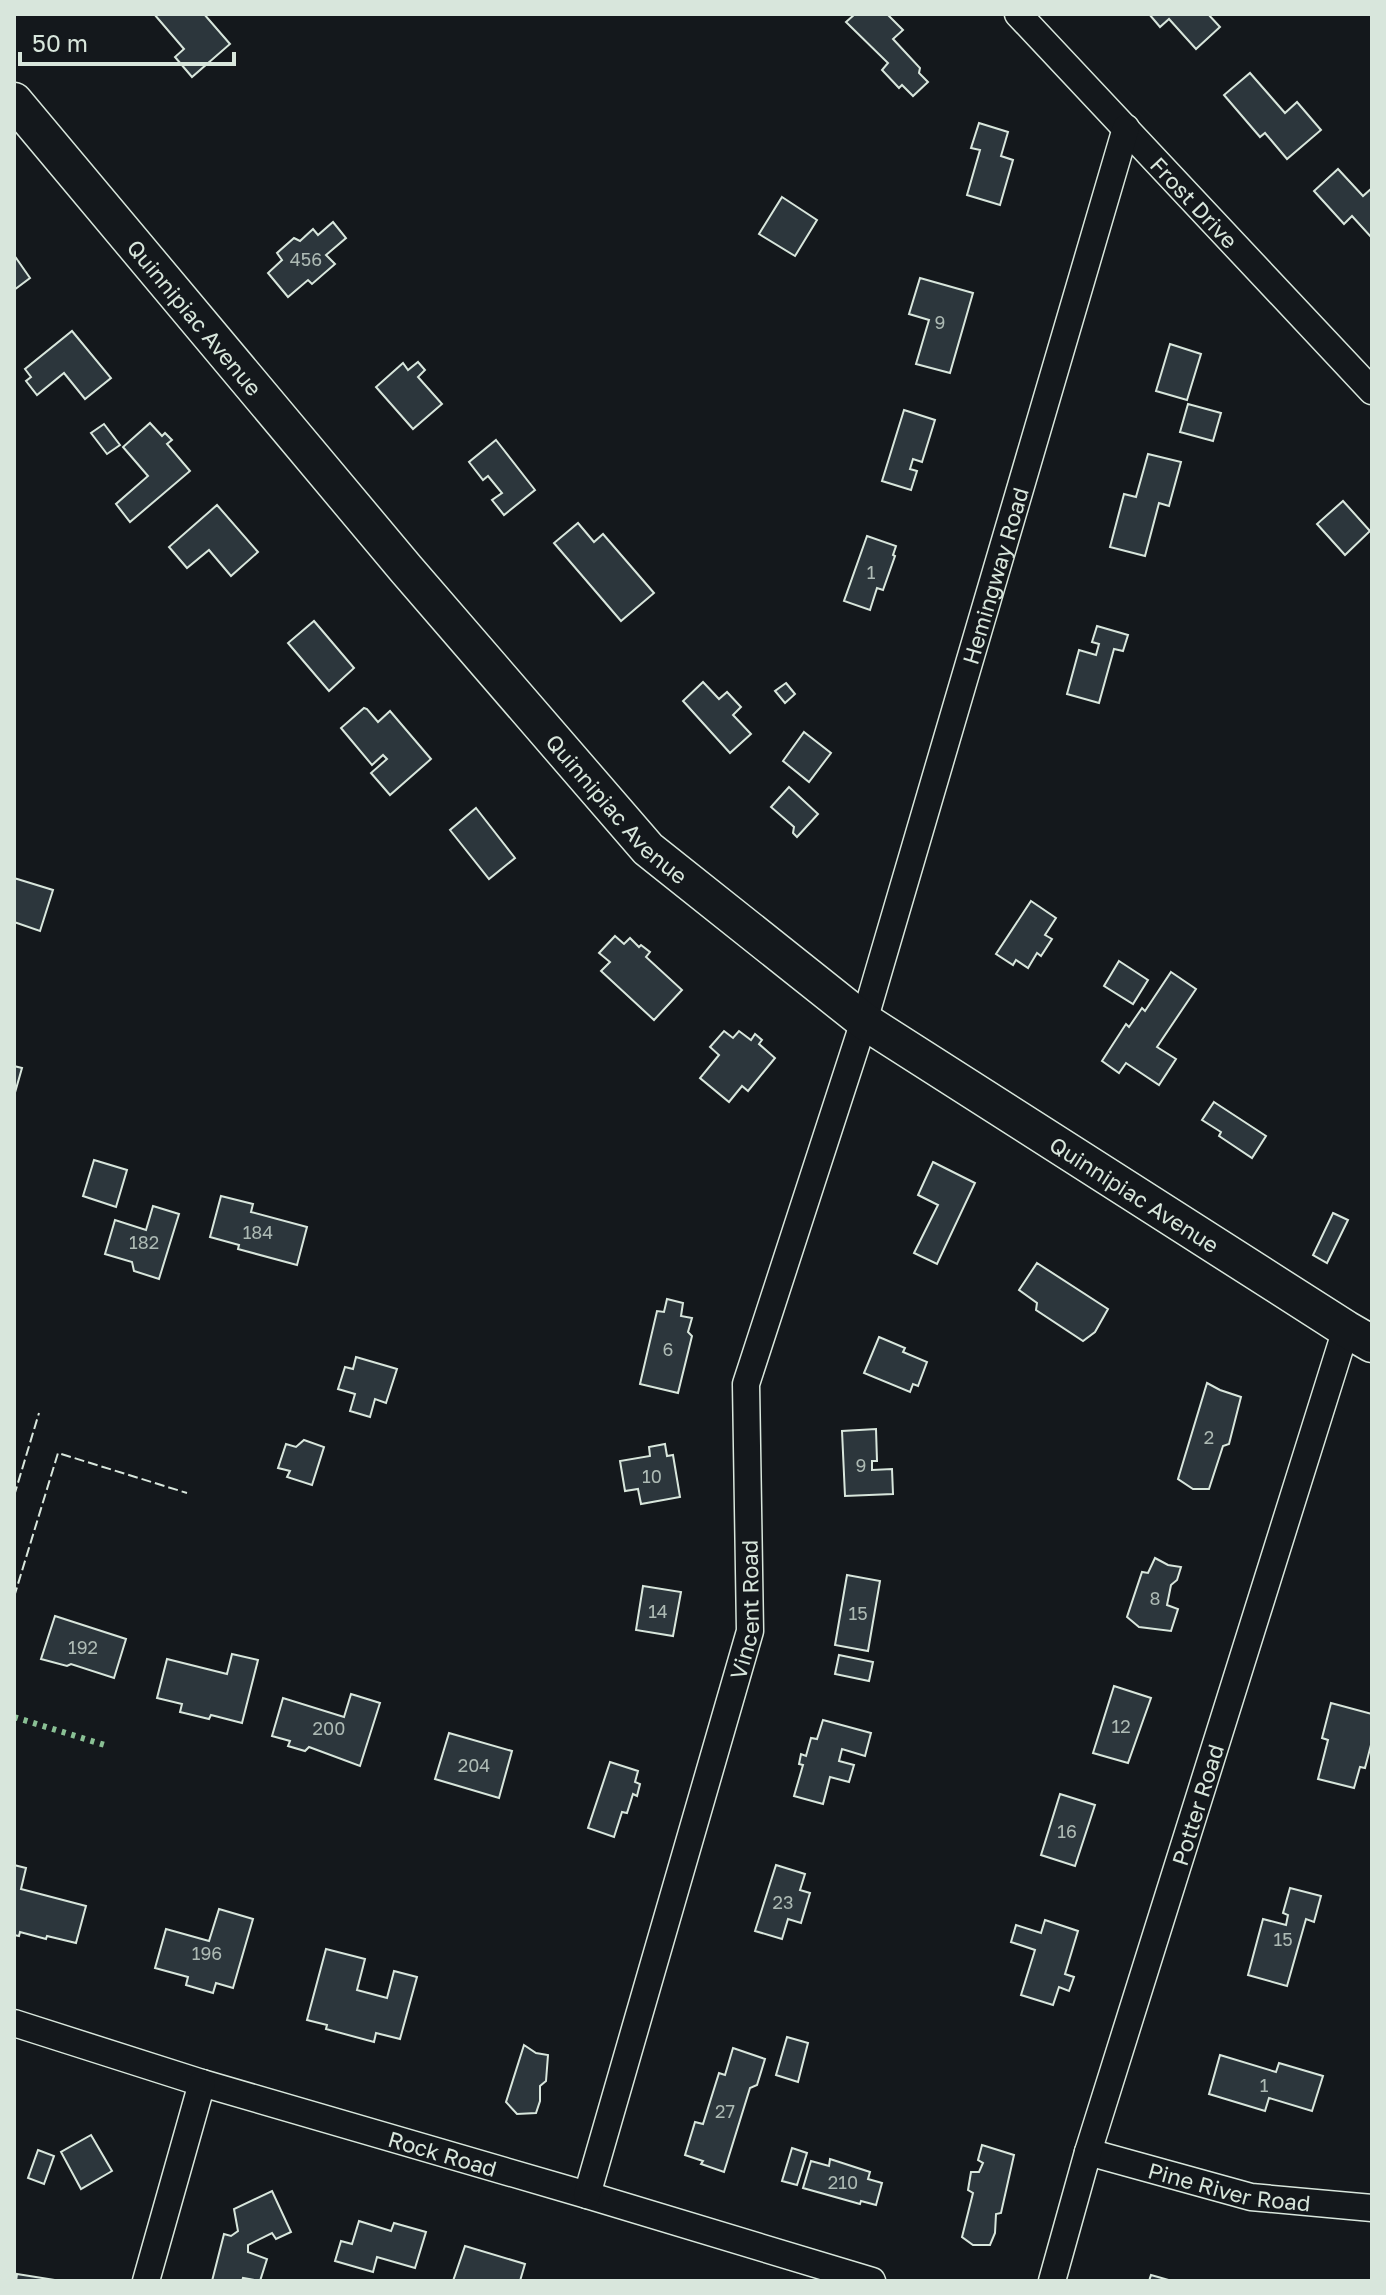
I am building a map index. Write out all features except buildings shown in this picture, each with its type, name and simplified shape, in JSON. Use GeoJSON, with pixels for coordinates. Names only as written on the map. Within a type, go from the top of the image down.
{"type":"FeatureCollection","features":[{"type":"Feature","properties":{"kind":"main road","name":"Quinnipiac Avenue"},"geometry":{"type":"LineString","coordinates":[[15,105],[406,569],[648,849],[864,1021],[1359,1336]]}},
{"type":"Feature","properties":{"kind":"street","name":"Frost Drive"},"geometry":{"type":"LineString","coordinates":[[1018,14],[1372,391]]}},
{"type":"Feature","properties":{"kind":"street","name":"Hemingway Road"},"geometry":{"type":"LineString","coordinates":[[864,1021],[1126,128]]}},
{"type":"Feature","properties":{"kind":"street","name":"Vincent Road"},"geometry":{"type":"LineString","coordinates":[[587,2195],[750,1631],[746,1384],[864,1021]]}},
{"type":"Feature","properties":{"kind":"street","name":"Potter Road"},"geometry":{"type":"LineString","coordinates":[[1052,2281],[1088,2152],[1359,1336]]}},
{"type":"Feature","properties":{"kind":"street","name":"Rock Road"},"geometry":{"type":"LineString","coordinates":[[14,2023],[202,2083],[872,2281]]}},
{"type":"Feature","properties":{"kind":"street"},"geometry":{"type":"LineString","coordinates":[[146,2281],[202,2083]]}},
{"type":"Feature","properties":{"kind":"street","name":"Pine River Road"},"geometry":{"type":"LineString","coordinates":[[1088,2152],[1251,2197],[1372,2208]]}},
{"type":"Feature","properties":{"kind":"hedge"},"geometry":{"type":"LineString","coordinates":[[14,1717],[108,1746]]}},
{"type":"Feature","properties":{"kind":"fence"},"geometry":{"type":"LineString","coordinates":[[14,1496],[39,1413]]}},
{"type":"Feature","properties":{"kind":"fence"},"geometry":{"type":"LineString","coordinates":[[14,1597],[58,1453],[187,1493]]}}]}
